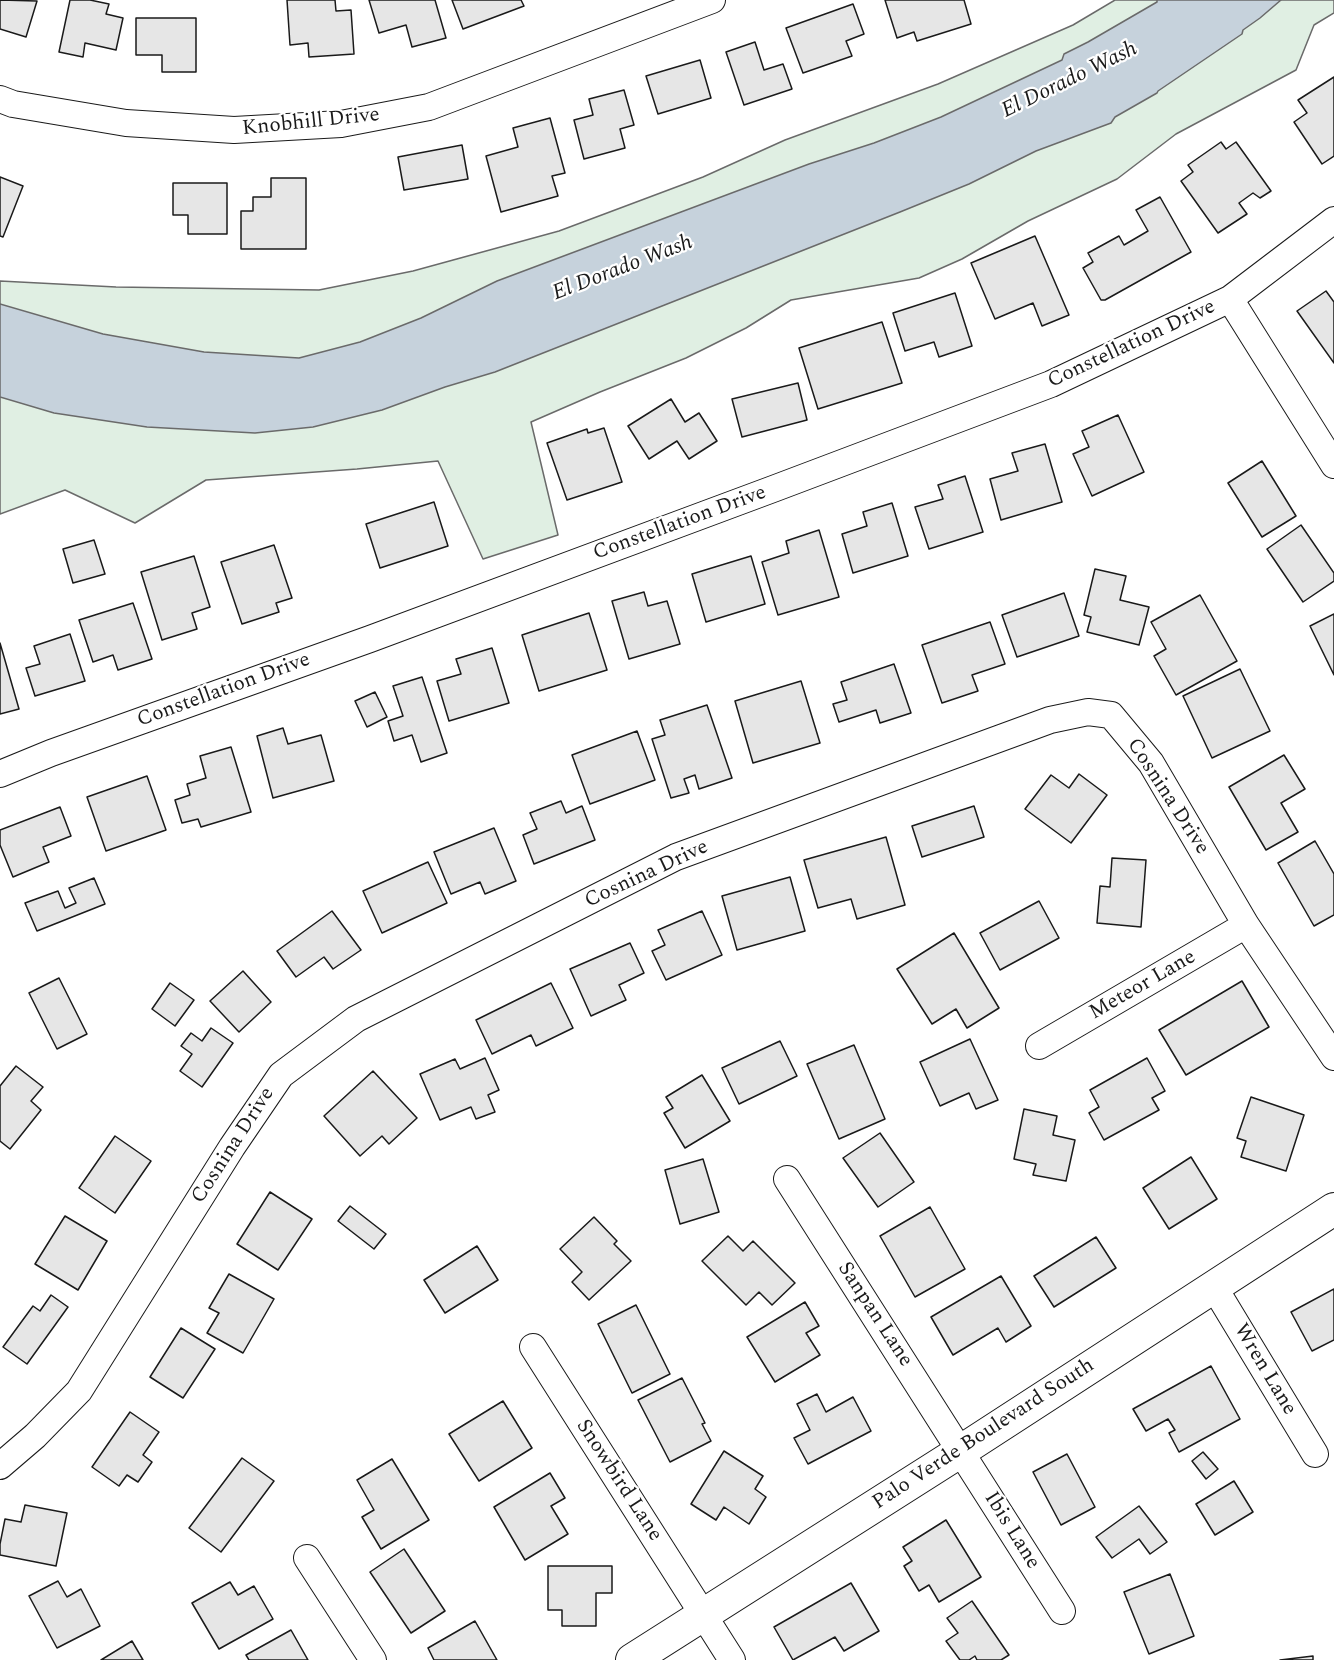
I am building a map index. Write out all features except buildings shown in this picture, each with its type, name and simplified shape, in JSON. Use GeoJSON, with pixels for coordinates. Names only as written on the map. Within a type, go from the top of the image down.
{"type":"FeatureCollection","features":[{"type":"Feature","properties":{"kind":"main road","name":"Palo Verde Boulevard South"},"geometry":{"type":"LineString","coordinates":[[632,1660],[961,1451],[1334,1209]]}},
{"type":"Feature","properties":{"kind":"street","name":"Knobhill Drive"},"geometry":{"type":"LineString","coordinates":[[0,99],[13,104],[126,123],[234,130],[341,124],[429,107],[712,0]]}},
{"type":"Feature","properties":{"kind":"street","name":"Constellation Drive"},"geometry":{"type":"LineString","coordinates":[[0,774],[62,749],[370,639],[762,494],[1051,384],[1230,299],[1334,220]]}},
{"type":"Feature","properties":{"kind":"street"},"geometry":{"type":"LineString","coordinates":[[1230,299],[1334,465]]}},
{"type":"Feature","properties":{"kind":"street","name":"Cosnina Drive"},"geometry":{"type":"LineString","coordinates":[[0,1466],[35,1436],[79,1390],[226,1157],[281,1075],[356,1019],[676,857],[1050,720],[1088,712],[1111,715],[1151,763],[1246,925],[1334,1057]]}},
{"type":"Feature","properties":{"kind":"street","name":"Meteor Lane"},"geometry":{"type":"LineString","coordinates":[[1039,1046],[1246,925]]}},
{"type":"Feature","properties":{"kind":"street","name":"Sanpan Lane"},"geometry":{"type":"LineString","coordinates":[[787,1179],[961,1451]]}},
{"type":"Feature","properties":{"kind":"street","name":"Wren Lane"},"geometry":{"type":"LineString","coordinates":[[1214,1287],[1315,1454]]}},
{"type":"Feature","properties":{"kind":"street","name":"Snowbird Lane"},"geometry":{"type":"LineString","coordinates":[[532,1347],[732,1660]]}},
{"type":"Feature","properties":{"kind":"street","name":"Ibis Lane"},"geometry":{"type":"LineString","coordinates":[[961,1451],[1062,1611]]}},
{"type":"Feature","properties":{"kind":"street"},"geometry":{"type":"LineString","coordinates":[[307,1558],[373,1660]]}},
{"type":"Feature","properties":{"kind":"green space"},"geometry":{"type":"Polygon","coordinates":[[[1115,0],[1334,0],[1334,13],[1314,25],[1296,70],[1176,134],[1117,179],[1028,221],[962,259],[919,278],[791,300],[746,328],[686,358],[531,422],[558,535],[483,559],[438,461],[206,480],[135,523],[65,490],[0,514],[0,281],[116,287],[319,290],[413,271],[559,231],[703,177],[785,140],[938,84],[1073,25],[1115,0]]]}},
{"type":"Feature","properties":{"kind":"water","name":"El Dorado Wash"},"geometry":{"type":"Polygon","coordinates":[[[1157,0],[1281,0],[1243,30],[1242,34],[1157,93],[1115,117],[1111,123],[1036,151],[969,184],[900,212],[495,372],[382,410],[313,427],[255,433],[147,427],[54,413],[0,397],[0,304],[103,334],[204,352],[299,358],[360,342],[421,318],[497,281],[941,117],[1062,60],[1064,54],[1157,0]]]}}]}
